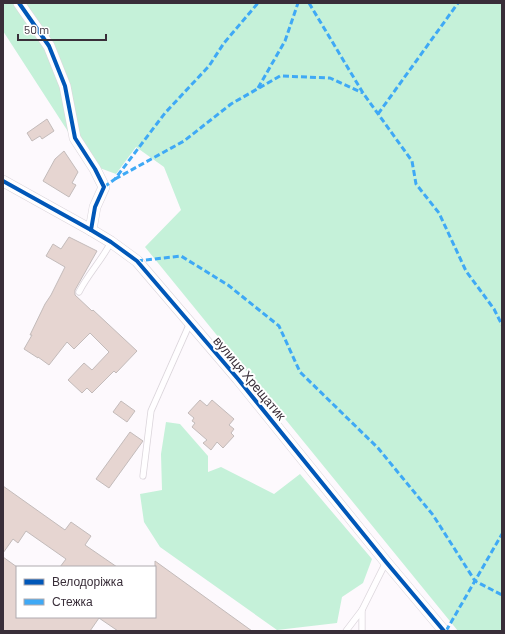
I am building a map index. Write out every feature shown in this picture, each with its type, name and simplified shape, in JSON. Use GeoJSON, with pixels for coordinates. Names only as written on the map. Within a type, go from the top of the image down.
{"type":"FeatureCollection","features":[{"type":"Feature","properties":{"kind":"street"},"geometry":{"type":"LineString","coordinates":[[19,3],[49,46],[65,86],[75,138],[95,169],[104,188],[95,207],[91,230]]}},
{"type":"Feature","properties":{"kind":"street","name":"вулиця Хрещатик"},"geometry":{"type":"LineString","coordinates":[[3,182],[91,230],[111,242],[137,261],[243,385],[386,562],[444,631]]}},
{"type":"Feature","properties":{"kind":"lane"},"geometry":{"type":"LineString","coordinates":[[79,292],[86,278],[105,253],[111,242]]}},
{"type":"Feature","properties":{"kind":"lane"},"geometry":{"type":"LineString","coordinates":[[143,476],[151,411],[190,323]]}},
{"type":"Feature","properties":{"kind":"lane"},"geometry":{"type":"LineString","coordinates":[[346,631],[362,610],[386,562]]}},
{"type":"Feature","properties":{"kind":"lane"},"geometry":{"type":"LineString","coordinates":[[362,610],[362,631]]}},
{"type":"Feature","properties":{"kind":"green space"},"geometry":{"type":"Polygon","coordinates":[[[3,3],[502,3],[502,631],[458,631],[145,247],[181,210],[164,167],[136,147],[116,174],[89,164],[3,31],[3,3]]]}},
{"type":"Feature","properties":{"kind":"green space"},"geometry":{"type":"Polygon","coordinates":[[[166,422],[180,424],[208,456],[208,472],[221,467],[274,494],[300,474],[372,559],[363,583],[342,597],[337,623],[277,630],[160,547],[144,522],[140,494],[162,490],[161,454],[166,422]]]}},
{"type":"Feature","properties":{"kind":"building"},"geometry":{"type":"Polygon","coordinates":[[[47,119],[54,131],[42,139],[40,136],[32,141],[27,133],[47,119]]]}},
{"type":"Feature","properties":{"kind":"building"},"geometry":{"type":"Polygon","coordinates":[[[64,151],[78,172],[72,183],[76,185],[69,197],[43,181],[55,159],[64,151]]]}},
{"type":"Feature","properties":{"kind":"building"},"geometry":{"type":"Polygon","coordinates":[[[69,237],[97,251],[75,290],[75,295],[137,351],[116,373],[114,371],[92,393],[87,388],[82,393],[68,380],[84,363],[92,370],[109,352],[90,333],[74,349],[67,342],[49,365],[24,349],[32,335],[30,335],[45,304],[65,267],[46,256],[53,244],[61,249],[69,237]]]}},
{"type":"Feature","properties":{"kind":"building"},"geometry":{"type":"Polygon","coordinates":[[[200,400],[207,406],[212,400],[234,419],[229,425],[234,429],[231,433],[234,436],[223,448],[217,442],[211,450],[203,443],[207,440],[192,427],[195,423],[192,421],[194,418],[188,413],[200,400]]]}},
{"type":"Feature","properties":{"kind":"building"},"geometry":{"type":"Polygon","coordinates":[[[121,401],[135,411],[127,422],[113,412],[121,401]]]}},
{"type":"Feature","properties":{"kind":"building"},"geometry":{"type":"Polygon","coordinates":[[[130,432],[143,441],[109,488],[96,479],[130,432]]]}},
{"type":"Feature","properties":{"kind":"building"},"geometry":{"type":"Polygon","coordinates":[[[3,486],[65,530],[71,522],[91,536],[85,545],[116,566],[61,566],[66,559],[26,531],[18,543],[13,539],[3,553],[3,486]]]}},
{"type":"Feature","properties":{"kind":"building"},"geometry":{"type":"Polygon","coordinates":[[[3,557],[16,566],[16,618],[99,618],[90,631],[3,631],[3,557]]]}},
{"type":"Feature","properties":{"kind":"building"},"geometry":{"type":"Polygon","coordinates":[[[155,561],[252,631],[118,631],[99,618],[156,618],[155,561]]]}},
{"type":"Feature","properties":{"kind":"marked path"},"geometry":{"type":"LineString","coordinates":[[104,187],[115,179],[165,113],[209,66],[224,43],[258,3]]}},
{"type":"Feature","properties":{"kind":"marked path"},"geometry":{"type":"LineString","coordinates":[[258,88],[285,41],[298,3]]}},
{"type":"Feature","properties":{"kind":"marked path"},"geometry":{"type":"LineString","coordinates":[[309,3],[363,93],[412,161],[416,184],[439,213],[466,271],[494,309],[502,325]]}},
{"type":"Feature","properties":{"kind":"marked path"},"geometry":{"type":"LineString","coordinates":[[378,114],[458,3]]}},
{"type":"Feature","properties":{"kind":"marked path"},"geometry":{"type":"LineString","coordinates":[[115,179],[184,141],[231,104],[280,76],[330,78],[363,93]]}},
{"type":"Feature","properties":{"kind":"marked path"},"geometry":{"type":"LineString","coordinates":[[137,261],[181,256],[228,285],[279,326],[300,372],[378,448],[433,515],[475,581],[502,595]]}},
{"type":"Feature","properties":{"kind":"marked path"},"geometry":{"type":"LineString","coordinates":[[446,631],[502,534]]}},
{"type":"Feature","properties":{"kind":"cycle path"},"geometry":{"type":"LineString","coordinates":[[19,3],[49,46],[65,86],[75,138],[95,169],[104,187],[95,207],[91,230]]}},
{"type":"Feature","properties":{"kind":"cycle path"},"geometry":{"type":"LineString","coordinates":[[3,181],[91,230],[111,242],[137,261],[238,379],[386,562],[444,631]]}}]}
